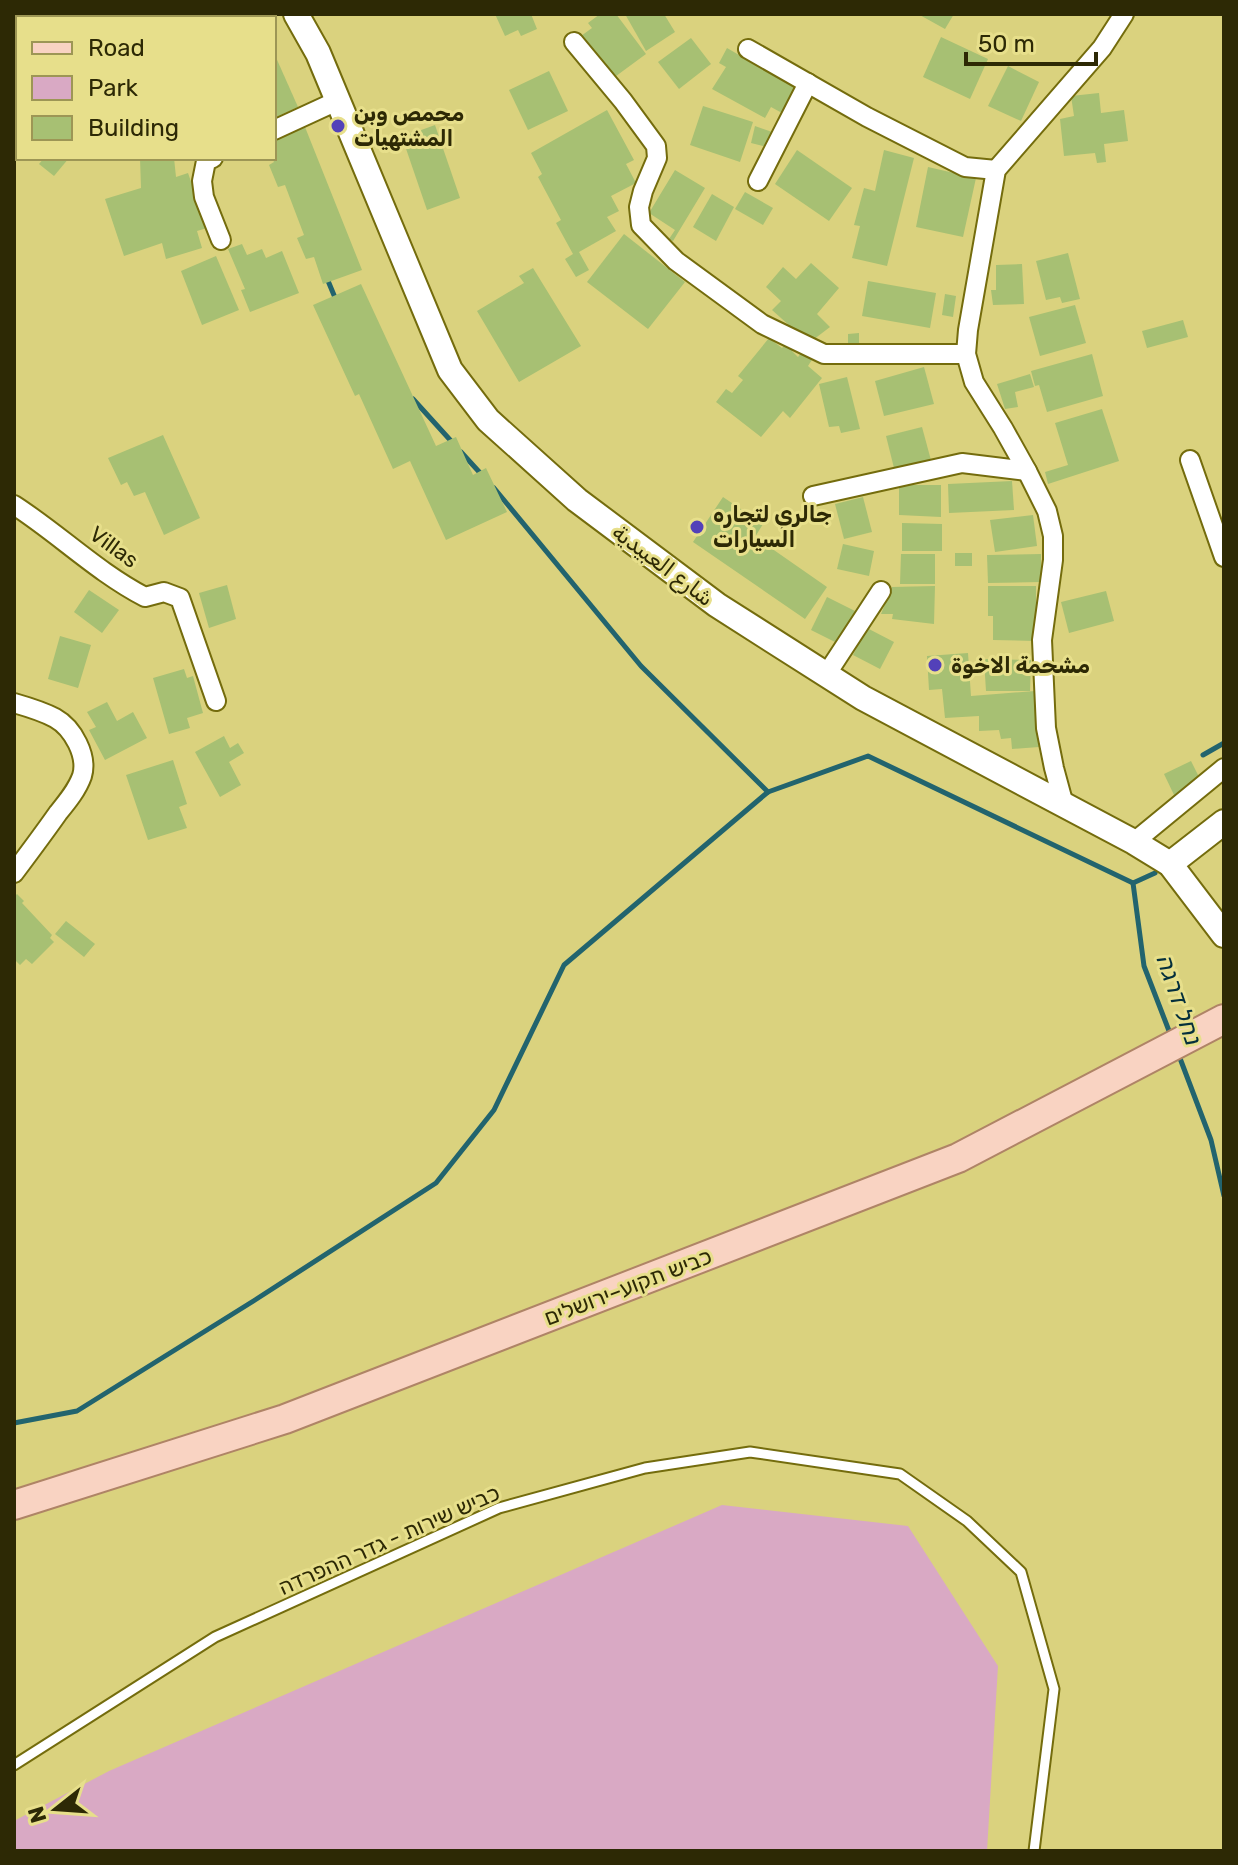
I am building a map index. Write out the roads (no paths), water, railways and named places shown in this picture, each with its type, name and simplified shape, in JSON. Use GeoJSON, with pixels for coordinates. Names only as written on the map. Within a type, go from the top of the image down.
{"type":"FeatureCollection","features":[{"type":"Feature","properties":{"kind":"main road","name":"شارع العبيدية"},"geometry":{"type":"LineString","coordinates":[[296,14],[318,53],[450,370],[488,420],[577,500],[717,605],[863,698],[1170,864],[1224,935]]}},
{"type":"Feature","properties":{"kind":"main road"},"geometry":{"type":"LineString","coordinates":[[1170,864],[1224,822]]}},
{"type":"Feature","properties":{"kind":"main road","name":"כביש תקוע–ירושלים"},"geometry":{"type":"LineString","coordinates":[[14,1505],[285,1419],[958,1158],[1223,1020]]}},
{"type":"Feature","properties":{"kind":"street"},"geometry":{"type":"LineString","coordinates":[[1064,805],[1046,728],[1042,640],[1053,560],[1053,536],[1047,511],[1003,428],[974,382],[966,354],[996,170],[1102,48],[1124,14]]}},
{"type":"Feature","properties":{"kind":"street"},"geometry":{"type":"LineString","coordinates":[[574,42],[656,146],[657,158],[639,207],[641,225],[676,261],[762,324],[824,354],[966,354]]}},
{"type":"Feature","properties":{"kind":"street"},"geometry":{"type":"LineString","coordinates":[[748,49],[867,117],[965,167],[996,170]]}},
{"type":"Feature","properties":{"kind":"street"},"geometry":{"type":"LineString","coordinates":[[758,181],[808,83]]}},
{"type":"Feature","properties":{"kind":"street"},"geometry":{"type":"LineString","coordinates":[[276,129],[337,101]]}},
{"type":"Feature","properties":{"kind":"street"},"geometry":{"type":"LineString","coordinates":[[208,160],[202,181],[204,197],[221,240]]}},
{"type":"Feature","properties":{"kind":"street"},"geometry":{"type":"LineString","coordinates":[[1190,460],[1224,557]]}},
{"type":"Feature","properties":{"kind":"street"},"geometry":{"type":"LineString","coordinates":[[813,496],[962,463],[1027,471]]}},
{"type":"Feature","properties":{"kind":"street","name":"Villas"},"geometry":{"type":"LineString","coordinates":[[14,505],[121,584],[145,597],[164,592],[180,598],[216,701]]}},
{"type":"Feature","properties":{"kind":"street"},"geometry":{"type":"LineString","coordinates":[[826,675],[881,591]]}},
{"type":"Feature","properties":{"kind":"street"},"geometry":{"type":"LineString","coordinates":[[14,703],[58,720],[72,734],[81,750],[84,766],[72,794],[14,873]]}},
{"type":"Feature","properties":{"kind":"street"},"geometry":{"type":"LineString","coordinates":[[1134,842],[1224,768]]}},
{"type":"Feature","properties":{"kind":"lane","name":"כביש שירות - גדר ההפרדה"},"geometry":{"type":"LineString","coordinates":[[14,1765],[215,1637],[499,1508],[645,1468],[750,1452],[900,1474],[967,1521],[1021,1572],[1054,1689],[1034,1851]]}},
{"type":"Feature","properties":{"kind":"waterway"},"geometry":{"type":"LineString","coordinates":[[326,276],[336,300]]}},
{"type":"Feature","properties":{"kind":"waterway"},"geometry":{"type":"LineString","coordinates":[[413,399],[452,442]]}},
{"type":"Feature","properties":{"kind":"waterway"},"geometry":{"type":"LineString","coordinates":[[461,452],[482,475]]}},
{"type":"Feature","properties":{"kind":"waterway"},"geometry":{"type":"LineString","coordinates":[[494,488],[641,666],[768,792]]}},
{"type":"Feature","properties":{"kind":"waterway","name":"נחל דרגה"},"geometry":{"type":"LineString","coordinates":[[1203,755],[1224,743]]}},
{"type":"Feature","properties":{"kind":"waterway"},"geometry":{"type":"LineString","coordinates":[[14,1423],[77,1411],[436,1183],[494,1110],[564,965],[768,792],[868,756],[1133,883]]}},
{"type":"Feature","properties":{"kind":"waterway","name":"נחל דרגה"},"geometry":{"type":"LineString","coordinates":[[1155,873],[1133,883],[1144,966],[1171,1036]]}},
{"type":"Feature","properties":{"kind":"waterway","name":"נחל דרגה"},"geometry":{"type":"LineString","coordinates":[[1178,1053],[1211,1140],[1224,1196]]}},
{"type":"Feature","properties":{"kind":"place","name":"محمص وبن المشتهيات"},"geometry":{"type":"Point","coordinates":[338,126]}},
{"type":"Feature","properties":{"kind":"place","name":"جالري لتجاره السيارات"},"geometry":{"type":"Point","coordinates":[697,527]}},
{"type":"Feature","properties":{"kind":"place","name":"مشحمة الاخوة"},"geometry":{"type":"Point","coordinates":[935,665]}}]}
